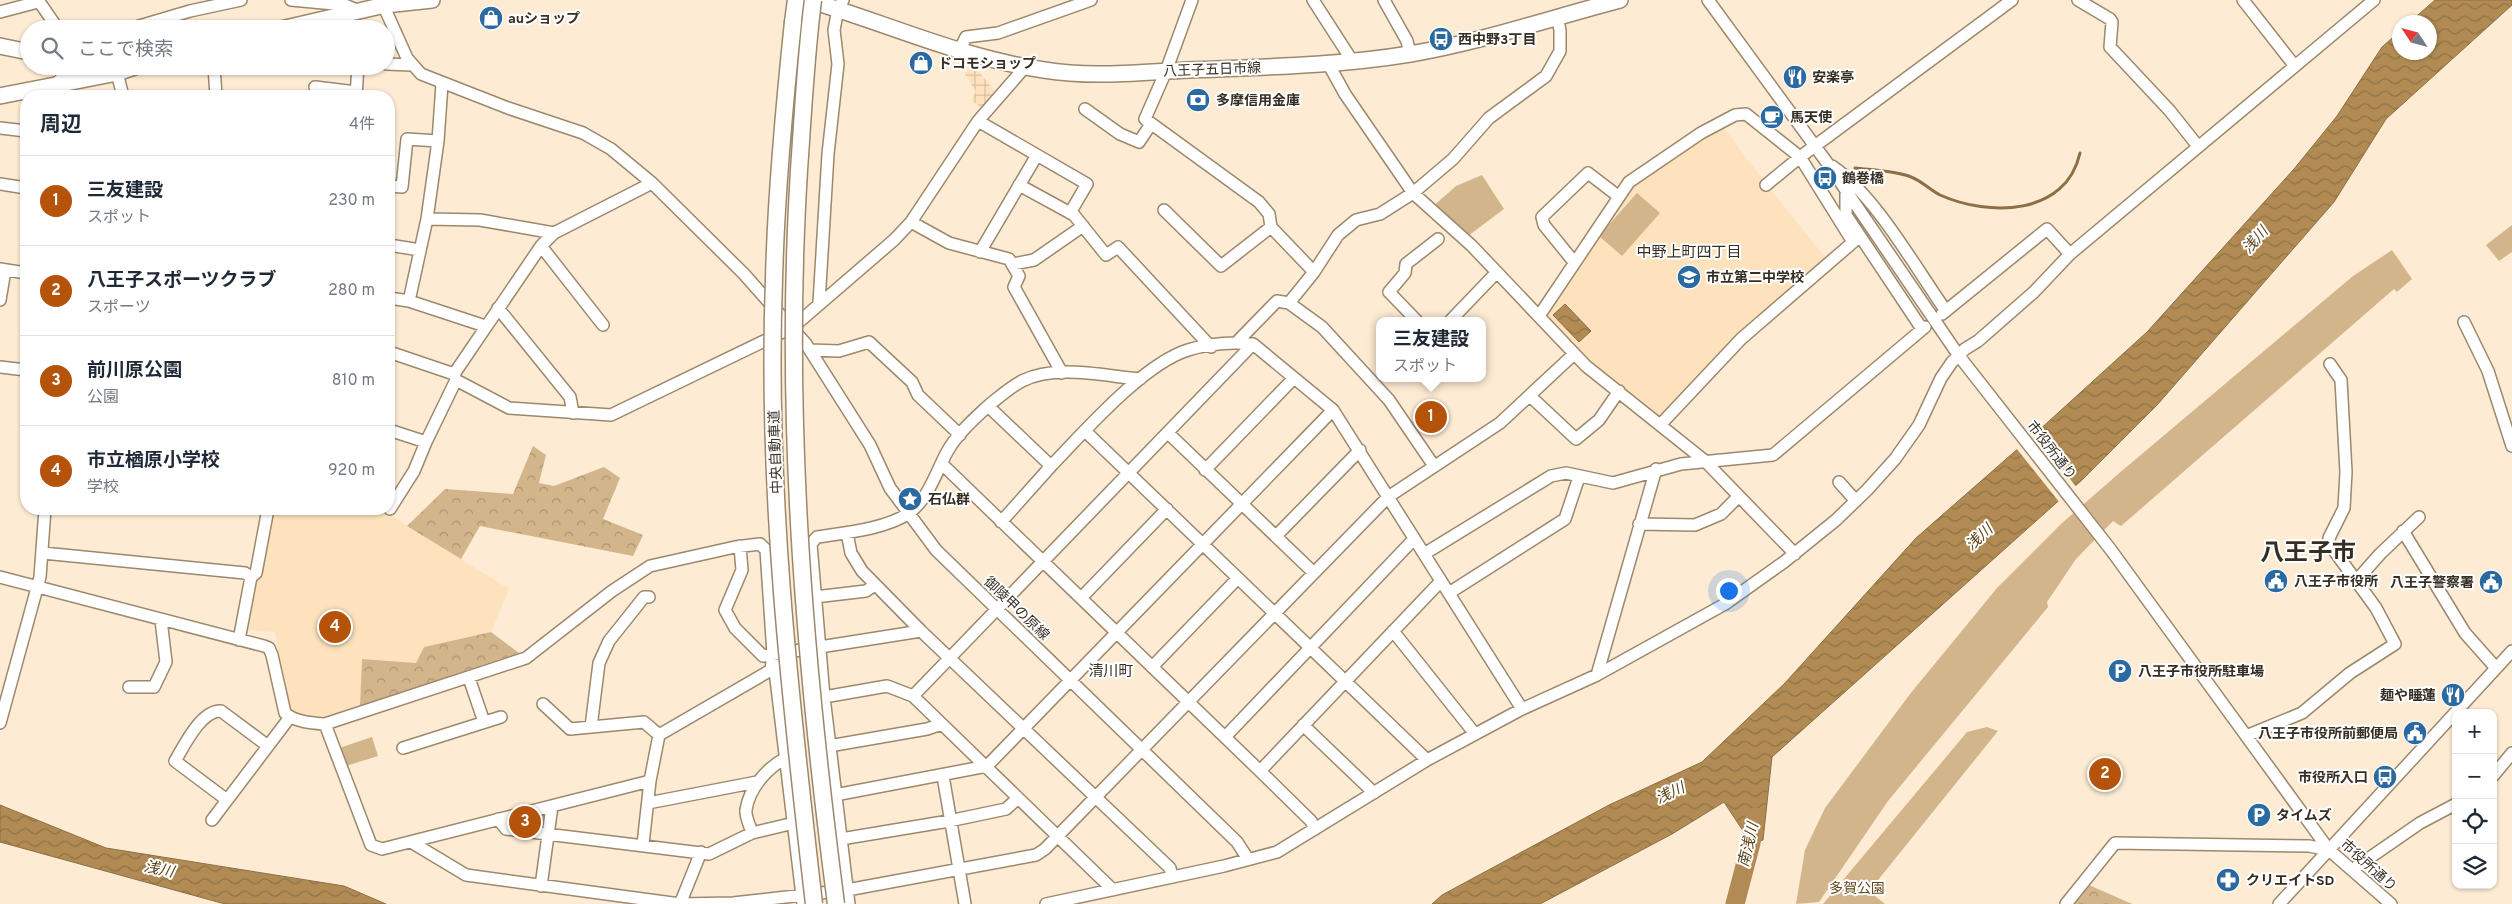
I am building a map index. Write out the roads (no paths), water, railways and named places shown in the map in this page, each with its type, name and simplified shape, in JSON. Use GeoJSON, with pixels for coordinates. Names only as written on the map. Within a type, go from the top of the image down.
{"type":"FeatureCollection","features":[{"type":"Feature","properties":{"kind":"highway","name":"中央自動車道"},"geometry":{"type":"LineString","coordinates":[[796,0],[778,192],[774,281],[773,404],[780,556],[802,803],[814,904]]}},
{"type":"Feature","properties":{"kind":"highway","name":"中央自動車道"},"geometry":{"type":"LineString","coordinates":[[814,0],[797,193],[794,404],[798,537],[808,656],[836,904]]}},
{"type":"Feature","properties":{"kind":"main road"},"geometry":{"type":"LineString","coordinates":[[320,20],[383,3],[432,0]]}},
{"type":"Feature","properties":{"kind":"main road","name":"八王子五日市線"},"geometry":{"type":"LineString","coordinates":[[808,0],[840,4],[959,50],[1025,67],[1079,73],[1122,74],[1166,70],[1328,65],[1410,54],[1620,0]]}},
{"type":"Feature","properties":{"kind":"main road"},"geometry":{"type":"LineString","coordinates":[[0,46],[20,50]]}},
{"type":"Feature","properties":{"kind":"main road"},"geometry":{"type":"LineString","coordinates":[[32,90],[106,75]]}},
{"type":"Feature","properties":{"kind":"main road"},"geometry":{"type":"LineString","coordinates":[[0,96],[20,92]]}},
{"type":"Feature","properties":{"kind":"street"},"geometry":{"type":"LineString","coordinates":[[160,20],[241,0]]}},
{"type":"Feature","properties":{"kind":"street"},"geometry":{"type":"LineString","coordinates":[[291,0],[345,5],[359,11]]}},
{"type":"Feature","properties":{"kind":"street"},"geometry":{"type":"LineString","coordinates":[[959,50],[966,37],[998,33],[1088,0]]}},
{"type":"Feature","properties":{"kind":"street"},"geometry":{"type":"LineString","coordinates":[[1192,0],[1166,70],[1145,119],[1259,202],[1269,214],[1271,227],[1314,272]]}},
{"type":"Feature","properties":{"kind":"street"},"geometry":{"type":"LineString","coordinates":[[1313,0],[1353,62]]}},
{"type":"Feature","properties":{"kind":"street"},"geometry":{"type":"LineString","coordinates":[[1384,0],[1407,41],[1410,54]]}},
{"type":"Feature","properties":{"kind":"street","name":"市役所通り"},"geometry":{"type":"LineString","coordinates":[[1708,0],[1828,164],[1960,358],[2111,550],[2329,850],[2391,904]]}},
{"type":"Feature","properties":{"kind":"street"},"geometry":{"type":"LineString","coordinates":[[1766,185],[1800,157],[1815,148],[2012,0]]}},
{"type":"Feature","properties":{"kind":"street"},"geometry":{"type":"LineString","coordinates":[[2078,0],[2110,19],[2112,22],[2110,47],[2170,111],[2197,145]]}},
{"type":"Feature","properties":{"kind":"street"},"geometry":{"type":"LineString","coordinates":[[2243,0],[2294,65]]}},
{"type":"Feature","properties":{"kind":"street"},"geometry":{"type":"LineString","coordinates":[[1046,904],[1277,852],[1427,760],[1522,709],[1597,675],[1725,604],[1795,554],[1856,501],[1886,470],[1904,447],[1924,416],[1941,378],[1960,358],[2034,292],[2070,254],[2197,145],[2374,0]]}},
{"type":"Feature","properties":{"kind":"street"},"geometry":{"type":"LineString","coordinates":[[0,12],[38,1],[52,20]]}},
{"type":"Feature","properties":{"kind":"street"},"geometry":{"type":"LineString","coordinates":[[383,3],[391,20]]}},
{"type":"Feature","properties":{"kind":"street"},"geometry":{"type":"LineString","coordinates":[[819,303],[828,154],[838,64],[834,30],[840,4]]}},
{"type":"Feature","properties":{"kind":"street"},"geometry":{"type":"LineString","coordinates":[[1289,303],[1314,272],[1338,236],[1356,220],[1380,214],[1413,193],[1453,159],[1489,118],[1546,76],[1560,51],[1560,30],[1557,17]]}},
{"type":"Feature","properties":{"kind":"street"},"geometry":{"type":"LineString","coordinates":[[395,29],[412,65],[395,64]]}},
{"type":"Feature","properties":{"kind":"street","name":"御陵甲の原線"},"geometry":{"type":"LineString","coordinates":[[412,65],[421,74],[442,84],[583,133],[625,159],[652,183],[756,285],[808,347],[870,445],[890,488],[936,550],[1237,842],[1248,859]]}},
{"type":"Feature","properties":{"kind":"street"},"geometry":{"type":"LineString","coordinates":[[1328,65],[1345,94],[1413,193],[1497,272],[1586,366],[1706,461],[1795,554]]}},
{"type":"Feature","properties":{"kind":"street"},"geometry":{"type":"LineString","coordinates":[[395,354],[455,377],[509,408],[611,416],[792,327],[894,240],[910,222],[978,121],[1025,67]]}},
{"type":"Feature","properties":{"kind":"street"},"geometry":{"type":"LineString","coordinates":[[53,86],[63,75]]}},
{"type":"Feature","properties":{"kind":"street"},"geometry":{"type":"LineString","coordinates":[[117,75],[121,90]]}},
{"type":"Feature","properties":{"kind":"street"},"geometry":{"type":"LineString","coordinates":[[215,75],[216,90]]}},
{"type":"Feature","properties":{"kind":"street"},"geometry":{"type":"LineString","coordinates":[[356,90],[357,75]]}},
{"type":"Feature","properties":{"kind":"street"},"geometry":{"type":"LineString","coordinates":[[409,300],[427,219],[438,142],[442,84]]}},
{"type":"Feature","properties":{"kind":"street"},"geometry":{"type":"LineString","coordinates":[[315,87],[333,90]]}},
{"type":"Feature","properties":{"kind":"street"},"geometry":{"type":"LineString","coordinates":[[1085,109],[1120,134],[1139,142],[1151,124]]}},
{"type":"Feature","properties":{"kind":"street"},"geometry":{"type":"LineString","coordinates":[[1424,554],[1551,476],[1566,473],[1613,482],[1656,469],[1706,461],[1772,455],[1924,328],[1856,240],[1800,157],[1746,114],[1735,115],[1701,133],[1629,182],[1539,316]]}},
{"type":"Feature","properties":{"kind":"street"},"geometry":{"type":"LineString","coordinates":[[978,121],[1087,184],[1070,213]]}},
{"type":"Feature","properties":{"kind":"street"},"geometry":{"type":"LineString","coordinates":[[0,128],[20,130]]}},
{"type":"Feature","properties":{"kind":"street"},"geometry":{"type":"LineString","coordinates":[[395,186],[402,187],[407,139],[438,142]]}},
{"type":"Feature","properties":{"kind":"street"},"geometry":{"type":"LineString","coordinates":[[980,252],[1037,154]]}},
{"type":"Feature","properties":{"kind":"street"},"geometry":{"type":"LineString","coordinates":[[1828,164],[1846,175],[1868,199],[1944,312],[2047,229],[2070,254]]}},
{"type":"Feature","properties":{"kind":"street"},"geometry":{"type":"LineString","coordinates":[[1574,262],[1544,225],[1542,217],[1588,173],[1618,196]]}},
{"type":"Feature","properties":{"kind":"street"},"geometry":{"type":"LineString","coordinates":[[395,501],[414,471],[455,377],[485,326],[541,246],[554,233],[652,183]]}},
{"type":"Feature","properties":{"kind":"street"},"geometry":{"type":"LineString","coordinates":[[0,184],[20,187]]}},
{"type":"Feature","properties":{"kind":"street"},"geometry":{"type":"LineString","coordinates":[[1019,185],[1070,213],[1106,255],[1118,247],[1211,347]]}},
{"type":"Feature","properties":{"kind":"street"},"geometry":{"type":"LineString","coordinates":[[1846,190],[1846,214],[1856,240]]}},
{"type":"Feature","properties":{"kind":"street"},"geometry":{"type":"LineString","coordinates":[[1164,210],[1221,266],[1271,227]]}},
{"type":"Feature","properties":{"kind":"street"},"geometry":{"type":"LineString","coordinates":[[427,219],[480,220],[554,233]]}},
{"type":"Feature","properties":{"kind":"street"},"geometry":{"type":"LineString","coordinates":[[910,222],[950,243],[1009,259],[1019,276],[1014,287],[1062,373]]}},
{"type":"Feature","properties":{"kind":"street"},"geometry":{"type":"LineString","coordinates":[[1013,264],[1034,260],[1083,226]]}},
{"type":"Feature","properties":{"kind":"street"},"geometry":{"type":"LineString","coordinates":[[1414,317],[1390,292],[1405,273],[1406,264],[1438,239]]}},
{"type":"Feature","properties":{"kind":"street"},"geometry":{"type":"LineString","coordinates":[[1661,424],[1741,339],[1856,240]]}},
{"type":"Feature","properties":{"kind":"street"},"geometry":{"type":"LineString","coordinates":[[395,246],[420,250]]}},
{"type":"Feature","properties":{"kind":"street"},"geometry":{"type":"LineString","coordinates":[[541,246],[603,325]]}},
{"type":"Feature","properties":{"kind":"street"},"geometry":{"type":"LineString","coordinates":[[0,300],[2,269],[20,272]]}},
{"type":"Feature","properties":{"kind":"street"},"geometry":{"type":"LineString","coordinates":[[1454,317],[1497,272]]}},
{"type":"Feature","properties":{"kind":"street"},"geometry":{"type":"LineString","coordinates":[[395,299],[409,300],[485,326]]}},
{"type":"Feature","properties":{"kind":"street"},"geometry":{"type":"LineString","coordinates":[[1236,343],[1277,301],[1289,303],[1322,327],[1389,400],[1434,466]]}},
{"type":"Feature","properties":{"kind":"street"},"geometry":{"type":"LineString","coordinates":[[498,308],[570,397],[573,413]]}},
{"type":"Feature","properties":{"kind":"street"},"geometry":{"type":"LineString","coordinates":[[2464,322],[2488,371],[2512,446]]}},
{"type":"Feature","properties":{"kind":"street"},"geometry":{"type":"LineString","coordinates":[[808,347],[839,351],[869,342],[912,382],[918,395],[960,435]]}},
{"type":"Feature","properties":{"kind":"street"},"geometry":{"type":"LineString","coordinates":[[1001,522],[1085,430],[1149,371],[1188,350],[1236,343],[1253,344],[1333,410],[1522,709]]}},
{"type":"Feature","properties":{"kind":"street"},"geometry":{"type":"LineString","coordinates":[[913,696],[1253,344]]}},
{"type":"Feature","properties":{"kind":"street"},"geometry":{"type":"LineString","coordinates":[[410,842],[466,876],[680,904],[802,899],[1036,855],[1059,836],[1388,497],[1500,422],[1574,354]]}},
{"type":"Feature","properties":{"kind":"street"},"geometry":{"type":"LineString","coordinates":[[2246,736],[2302,713],[2350,673],[2394,644],[2376,608],[2330,545],[2329,538],[2344,508],[2346,472],[2341,380],[2330,364]]}},
{"type":"Feature","properties":{"kind":"street"},"geometry":{"type":"LineString","coordinates":[[0,367],[20,369]]}},
{"type":"Feature","properties":{"kind":"street"},"geometry":{"type":"LineString","coordinates":[[766,550],[811,544],[817,537],[847,533],[895,519],[909,512],[929,489],[947,452],[960,435],[988,406],[1021,382],[1036,376],[1062,373],[1140,379]]}},
{"type":"Feature","properties":{"kind":"street"},"geometry":{"type":"LineString","coordinates":[[1206,470],[1294,378]]}},
{"type":"Feature","properties":{"kind":"street"},"geometry":{"type":"LineString","coordinates":[[1530,396],[1576,439],[1599,420],[1619,391]]}},
{"type":"Feature","properties":{"kind":"street"},"geometry":{"type":"LineString","coordinates":[[988,406],[1051,466]]}},
{"type":"Feature","properties":{"kind":"street"},"geometry":{"type":"LineString","coordinates":[[835,795],[943,776],[987,766],[1333,410]]}},
{"type":"Feature","properties":{"kind":"street"},"geometry":{"type":"LineString","coordinates":[[1085,430],[1427,760]]}},
{"type":"Feature","properties":{"kind":"street"},"geometry":{"type":"LineString","coordinates":[[395,432],[426,442]]}},
{"type":"Feature","properties":{"kind":"street"},"geometry":{"type":"LineString","coordinates":[[1168,434],[1314,573]]}},
{"type":"Feature","properties":{"kind":"street"},"geometry":{"type":"LineString","coordinates":[[1276,536],[1360,450]]}},
{"type":"Feature","properties":{"kind":"street"},"geometry":{"type":"LineString","coordinates":[[942,464],[1260,771],[1311,821],[1316,829]]}},
{"type":"Feature","properties":{"kind":"street"},"geometry":{"type":"LineString","coordinates":[[1597,675],[1656,469]]}},
{"type":"Feature","properties":{"kind":"street"},"geometry":{"type":"LineString","coordinates":[[1449,593],[1564,519],[1579,477]]}},
{"type":"Feature","properties":{"kind":"street"},"geometry":{"type":"LineString","coordinates":[[1839,482],[1856,501]]}},
{"type":"Feature","properties":{"kind":"street"},"geometry":{"type":"LineString","coordinates":[[1639,524],[1695,525],[1721,514],[1738,496]]}},
{"type":"Feature","properties":{"kind":"street"},"geometry":{"type":"LineString","coordinates":[[1081,598],[1167,509]]}},
{"type":"Feature","properties":{"kind":"street"},"geometry":{"type":"LineString","coordinates":[[0,723],[37,587],[43,553],[45,515]]}},
{"type":"Feature","properties":{"kind":"street"},"geometry":{"type":"LineString","coordinates":[[239,640],[251,577],[256,573],[267,515]]}},
{"type":"Feature","properties":{"kind":"street"},"geometry":{"type":"LineString","coordinates":[[2357,580],[2419,517]]}},
{"type":"Feature","properties":{"kind":"street"},"geometry":{"type":"LineString","coordinates":[[2403,532],[2465,633],[2496,668]]}},
{"type":"Feature","properties":{"kind":"street"},"geometry":{"type":"LineString","coordinates":[[847,533],[851,552],[862,571],[921,631],[1170,868],[1172,877]]}},
{"type":"Feature","properties":{"kind":"street"},"geometry":{"type":"LineString","coordinates":[[1225,737],[1414,539]]}},
{"type":"Feature","properties":{"kind":"street"},"geometry":{"type":"LineString","coordinates":[[288,715],[325,724],[526,658],[619,586],[650,566],[740,546],[760,544],[766,550],[773,654],[802,899]]}},
{"type":"Feature","properties":{"kind":"street"},"geometry":{"type":"LineString","coordinates":[[811,544],[824,697],[849,904]]}},
{"type":"Feature","properties":{"kind":"street"},"geometry":{"type":"LineString","coordinates":[[740,546],[742,570],[726,610],[736,628],[763,656],[921,631]]}},
{"type":"Feature","properties":{"kind":"street"},"geometry":{"type":"LineString","coordinates":[[43,553],[245,573],[251,577]]}},
{"type":"Feature","properties":{"kind":"street"},"geometry":{"type":"LineString","coordinates":[[0,577],[269,648],[288,715],[268,746],[212,820]]}},
{"type":"Feature","properties":{"kind":"street"},"geometry":{"type":"LineString","coordinates":[[1152,666],[1238,578]]}},
{"type":"Feature","properties":{"kind":"street"},"geometry":{"type":"LineString","coordinates":[[1260,771],[1441,581]]}},
{"type":"Feature","properties":{"kind":"street"},"geometry":{"type":"LineString","coordinates":[[815,597],[866,591],[875,584]]}},
{"type":"Feature","properties":{"kind":"street"},"geometry":{"type":"LineString","coordinates":[[591,727],[600,663],[609,641],[644,597],[649,597]]}},
{"type":"Feature","properties":{"kind":"street"},"geometry":{"type":"LineString","coordinates":[[129,687],[154,687],[166,662],[161,620]]}},
{"type":"Feature","properties":{"kind":"street"},"geometry":{"type":"LineString","coordinates":[[1393,631],[1475,734]]}},
{"type":"Feature","properties":{"kind":"street"},"geometry":{"type":"LineString","coordinates":[[2279,904],[2512,651]]}},
{"type":"Feature","properties":{"kind":"street"},"geometry":{"type":"LineString","coordinates":[[643,844],[650,781],[659,735],[771,670],[773,654]]}},
{"type":"Feature","properties":{"kind":"street"},"geometry":{"type":"LineString","coordinates":[[469,678],[484,722]]}},
{"type":"Feature","properties":{"kind":"street"},"geometry":{"type":"LineString","coordinates":[[824,697],[887,686],[913,696],[1113,890]]}},
{"type":"Feature","properties":{"kind":"street"},"geometry":{"type":"LineString","coordinates":[[543,704],[570,729],[644,722],[659,735]]}},
{"type":"Feature","properties":{"kind":"street"},"geometry":{"type":"LineString","coordinates":[[227,800],[175,761],[198,723],[216,711],[221,711],[268,746]]}},
{"type":"Feature","properties":{"kind":"street"},"geometry":{"type":"LineString","coordinates":[[403,748],[426,746],[501,717]]}},
{"type":"Feature","properties":{"kind":"street"},"geometry":{"type":"LineString","coordinates":[[325,724],[371,845],[382,849],[650,781]]}},
{"type":"Feature","properties":{"kind":"street"},"geometry":{"type":"LineString","coordinates":[[830,746],[942,724]]}},
{"type":"Feature","properties":{"kind":"street"},"geometry":{"type":"LineString","coordinates":[[1303,725],[1374,794]]}},
{"type":"Feature","properties":{"kind":"street"},"geometry":{"type":"LineString","coordinates":[[752,833],[746,810],[757,782],[777,763],[786,758]]}},
{"type":"Feature","properties":{"kind":"street"},"geometry":{"type":"LineString","coordinates":[[2497,772],[2510,758]]}},
{"type":"Feature","properties":{"kind":"street"},"geometry":{"type":"LineString","coordinates":[[943,776],[949,821],[965,904]]}},
{"type":"Feature","properties":{"kind":"street"},"geometry":{"type":"LineString","coordinates":[[648,803],[757,782]]}},
{"type":"Feature","properties":{"kind":"street"},"geometry":{"type":"LineString","coordinates":[[841,839],[949,821],[1006,809],[1018,798]]}},
{"type":"Feature","properties":{"kind":"street"},"geometry":{"type":"LineString","coordinates":[[541,886],[552,806]]}},
{"type":"Feature","properties":{"kind":"street"},"geometry":{"type":"LineString","coordinates":[[2352,870],[2420,823],[2452,806]]}},
{"type":"Feature","properties":{"kind":"street"},"geometry":{"type":"LineString","coordinates":[[498,819],[506,829],[643,844],[709,854],[752,833],[794,823]]}},
{"type":"Feature","properties":{"kind":"street"},"geometry":{"type":"LineString","coordinates":[[2066,904],[2115,843],[2127,840],[2309,846],[2329,850]]}},
{"type":"Feature","properties":{"kind":"street"},"geometry":{"type":"LineString","coordinates":[[680,904],[701,852]]}},
{"type":"Feature","properties":{"kind":"water","name":"浅川"},"geometry":{"type":"Polygon","coordinates":[[[2435,0],[2512,0],[2512,5],[2386,119],[2334,202],[2158,404],[2083,479],[1772,757],[1763,840],[1751,843],[1724,802],[1672,834],[1540,904],[1432,904],[1442,895],[1609,805],[1702,762],[1785,683],[1916,538],[2147,332],[2294,169],[2337,116],[2382,47],[2392,38],[2392,60],[2437,60],[2437,15],[2418,15],[2435,0]]]}},
{"type":"Feature","properties":{"kind":"water"},"geometry":{"type":"Polygon","coordinates":[[[1565,304],[1591,331],[1579,342],[1553,315],[1565,304]]]}},
{"type":"Feature","properties":{"kind":"water","name":"浅川"},"geometry":{"type":"Polygon","coordinates":[[[0,805],[106,848],[344,886],[386,904],[225,904],[0,842],[0,805]]]}},
{"type":"Feature","properties":{"kind":"waterway"},"geometry":{"type":"LineString","coordinates":[[1855,168],[1905,175],[1919,181],[1940,195],[1960,202],[1981,207],[2002,208],[2023,206],[2042,200],[2059,189],[2072,174],[2080,153]]}},
{"type":"Feature","properties":{"kind":"waterway","name":"南浅川"},"geometry":{"type":"LineString","coordinates":[[1735,904],[1751,843],[1755,817]]}},
{"type":"Feature","properties":{"kind":"place","name":"auショップ"},"geometry":{"type":"Point","coordinates":[491,18]}},
{"type":"Feature","properties":{"kind":"place","name":"西中野3丁目"},"geometry":{"type":"Point","coordinates":[1441,39]}},
{"type":"Feature","properties":{"kind":"place","name":"ドコモショップ"},"geometry":{"type":"Point","coordinates":[921,63]}},
{"type":"Feature","properties":{"kind":"place","name":"安楽亭"},"geometry":{"type":"Point","coordinates":[1795,77]}},
{"type":"Feature","properties":{"kind":"place","name":"多摩信用金庫"},"geometry":{"type":"Point","coordinates":[1198,100]}},
{"type":"Feature","properties":{"kind":"place","name":"馬天使"},"geometry":{"type":"Point","coordinates":[1772,117]}},
{"type":"Feature","properties":{"kind":"place","name":"鶴巻橋"},"geometry":{"type":"Point","coordinates":[1825,178]}},
{"type":"Feature","properties":{"kind":"place","name":"市立第二中学校"},"geometry":{"type":"Point","coordinates":[1689,277]}},
{"type":"Feature","properties":{"kind":"place","name":"三友建設"},"geometry":{"type":"Point","coordinates":[1431,417]}},
{"type":"Feature","properties":{"kind":"place","name":"石仏群"},"geometry":{"type":"Point","coordinates":[910,499]}},
{"type":"Feature","properties":{"kind":"place","name":"八王子市役所"},"geometry":{"type":"Point","coordinates":[2276,581]}},
{"type":"Feature","properties":{"kind":"place","name":"八王子警察署"},"geometry":{"type":"Point","coordinates":[2491,582]}},
{"type":"Feature","properties":{"kind":"place","name":"市立楢原小学校"},"geometry":{"type":"Point","coordinates":[335,627]}},
{"type":"Feature","properties":{"kind":"place","name":"八王子市役所駐車場"},"geometry":{"type":"Point","coordinates":[2120,671]}},
{"type":"Feature","properties":{"kind":"place","name":"麺や睡蓮"},"geometry":{"type":"Point","coordinates":[2453,695]}},
{"type":"Feature","properties":{"kind":"place","name":"八王子市役所前郵便局"},"geometry":{"type":"Point","coordinates":[2415,733]}},
{"type":"Feature","properties":{"kind":"place","name":"八王子スポーツクラブ"},"geometry":{"type":"Point","coordinates":[2105,774]}},
{"type":"Feature","properties":{"kind":"place","name":"市役所入口"},"geometry":{"type":"Point","coordinates":[2385,777]}},
{"type":"Feature","properties":{"kind":"place","name":"タイムズ"},"geometry":{"type":"Point","coordinates":[2259,815]}},
{"type":"Feature","properties":{"kind":"place","name":"前川原公園"},"geometry":{"type":"Point","coordinates":[525,822]}},
{"type":"Feature","properties":{"kind":"place","name":"クリエイトSD"},"geometry":{"type":"Point","coordinates":[2228,880]}},
{"type":"Feature","properties":{"kind":"district","name":"中野上町四丁目"},"geometry":{"type":"Point","coordinates":[1689,252]}},
{"type":"Feature","properties":{"kind":"district","name":"八王子市"},"geometry":{"type":"Point","coordinates":[2308,552]}},
{"type":"Feature","properties":{"kind":"district","name":"清川町"},"geometry":{"type":"Point","coordinates":[1111,671]}},
{"type":"Feature","properties":{"kind":"park label","name":"多賀公園"},"geometry":{"type":"Point","coordinates":[1857,888]}}]}
